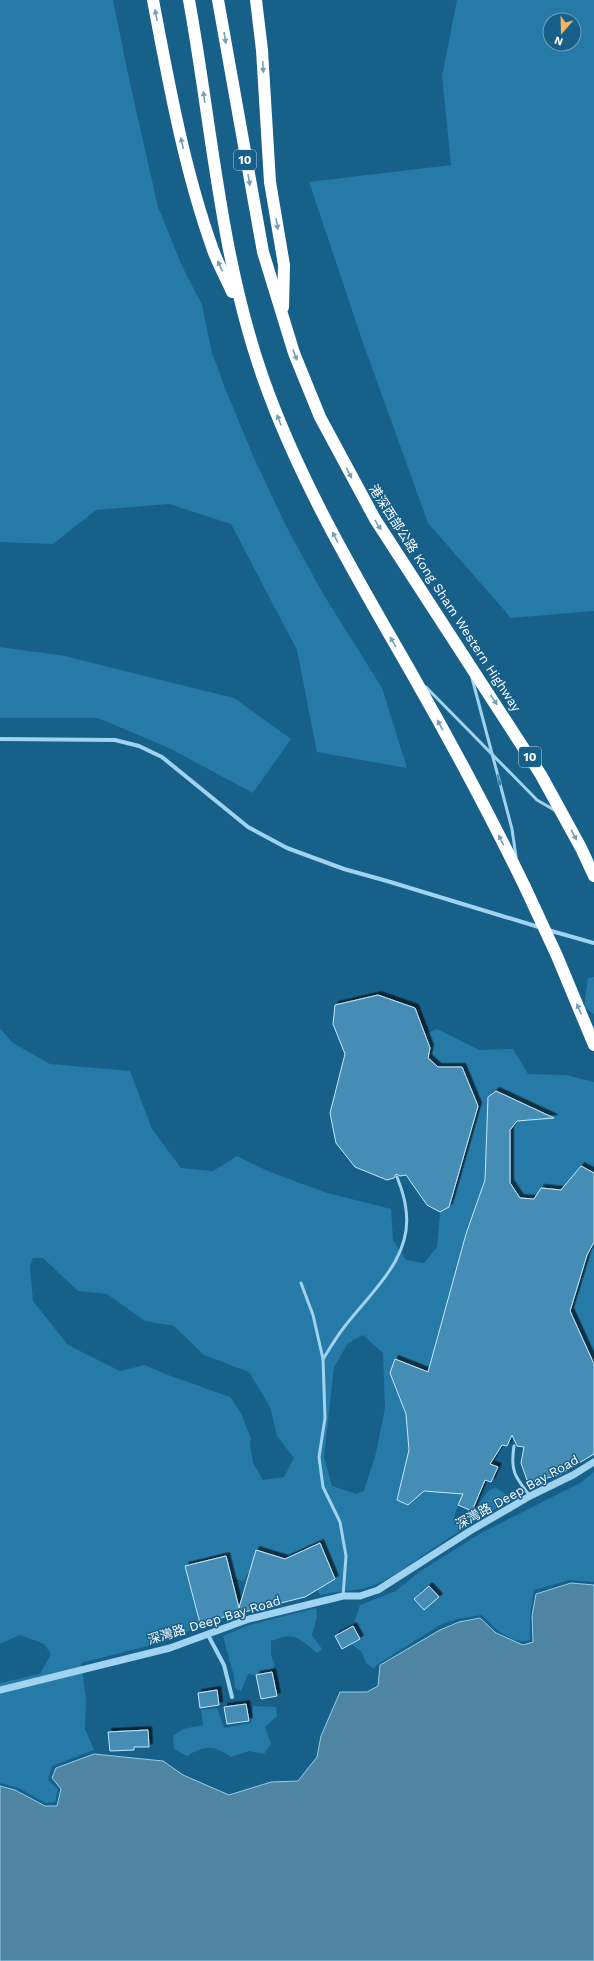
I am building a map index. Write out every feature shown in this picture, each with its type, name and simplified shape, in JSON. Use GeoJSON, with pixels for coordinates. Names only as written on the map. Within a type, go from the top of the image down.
{"type":"FeatureCollection","features":[{"type":"Feature","properties":{"kind":"highway"},"geometry":{"type":"LineString","coordinates":[[153,0],[175,113],[195,195],[213,252],[243,314]]}},
{"type":"Feature","properties":{"kind":"highway","name":"10"},"geometry":{"type":"LineString","coordinates":[[189,0],[219,201],[243,314],[278,418],[308,486],[353,571],[413,676],[483,805],[522,882],[557,956],[594,1045]]}},
{"type":"Feature","properties":{"kind":"highway","name":"港深西部公路 Kong Sham Western Highway"},"geometry":{"type":"LineString","coordinates":[[218,0],[263,252],[282,318],[294,353],[320,416],[359,491],[389,542],[518,737],[564,817],[594,876]]}},
{"type":"Feature","properties":{"kind":"highway"},"geometry":{"type":"LineString","coordinates":[[256,0],[262,50],[270,182],[284,265],[282,318]]}},
{"type":"Feature","properties":{"kind":"street"},"geometry":{"type":"LineString","coordinates":[[0,739],[115,740],[139,746],[162,757],[248,827],[287,848],[344,869],[594,943]]}},
{"type":"Feature","properties":{"kind":"street","name":"深灣路 Deep Bay Road"},"geometry":{"type":"LineString","coordinates":[[0,1690],[170,1648],[249,1619],[343,1596],[360,1596],[378,1590],[470,1531],[530,1496],[573,1475],[594,1462]]}},
{"type":"Feature","properties":{"kind":"street"},"geometry":{"type":"LineString","coordinates":[[208,1635],[224,1665],[232,1697]]}},
{"type":"Feature","properties":{"kind":"lane"},"geometry":{"type":"LineString","coordinates":[[468,661],[512,829],[522,882]]}},
{"type":"Feature","properties":{"kind":"lane"},"geometry":{"type":"LineString","coordinates":[[413,676],[537,800],[564,817]]}},
{"type":"Feature","properties":{"kind":"lane"},"geometry":{"type":"LineString","coordinates":[[322,1359],[345,1326],[375,1292],[392,1267],[404,1238],[406,1211],[398,1177]]}},
{"type":"Feature","properties":{"kind":"lane"},"geometry":{"type":"LineString","coordinates":[[301,1282],[313,1315],[322,1359],[325,1418],[319,1457],[323,1487],[340,1522],[346,1556],[343,1596]]}},
{"type":"Feature","properties":{"kind":"lane"},"geometry":{"type":"LineString","coordinates":[[514,1446],[511,1461],[514,1476],[530,1496]]}},
{"type":"Feature","properties":{"kind":"shaded area"},"geometry":{"type":"Polygon","coordinates":[[[0,0],[113,0],[158,207],[182,266],[202,305],[212,353],[225,388],[254,458],[286,526],[322,592],[382,688],[407,768],[317,752],[297,650],[231,524],[169,504],[96,510],[53,544],[0,542],[0,0]]]}},
{"type":"Feature","properties":{"kind":"shaded area"},"geometry":{"type":"Polygon","coordinates":[[[457,0],[594,0],[594,611],[511,618],[428,523],[361,337],[309,182],[451,165],[442,76],[457,0]]]}},
{"type":"Feature","properties":{"kind":"shaded area"},"geometry":{"type":"Polygon","coordinates":[[[0,647],[65,656],[234,698],[291,739],[253,793],[169,748],[98,718],[0,718],[0,647]]]}},
{"type":"Feature","properties":{"kind":"shaded area"},"geometry":{"type":"Polygon","coordinates":[[[594,977],[594,1014],[584,1007],[588,978],[594,977]]]}},
{"type":"Feature","properties":{"kind":"shaded area"},"geometry":{"type":"Polygon","coordinates":[[[0,1029],[13,1043],[50,1064],[130,1071],[152,1129],[181,1168],[213,1171],[237,1156],[270,1172],[327,1193],[391,1209],[393,1240],[406,1260],[424,1263],[437,1247],[440,1212],[449,1207],[462,1067],[438,1067],[428,1058],[430,1048],[425,1034],[437,1029],[479,1050],[513,1049],[528,1074],[566,1075],[594,1082],[594,1173],[581,1166],[561,1190],[542,1188],[534,1199],[520,1198],[510,1183],[510,1130],[517,1121],[540,1119],[541,1112],[496,1091],[488,1097],[485,1180],[466,1234],[428,1372],[395,1359],[390,1373],[406,1414],[409,1450],[397,1500],[408,1505],[424,1491],[463,1494],[454,1516],[457,1520],[472,1515],[487,1492],[495,1487],[507,1495],[506,1503],[390,1577],[370,1587],[356,1590],[320,1595],[317,1590],[335,1579],[320,1543],[285,1559],[250,1570],[243,1582],[230,1575],[225,1556],[185,1566],[200,1623],[181,1636],[81,1663],[86,1699],[85,1729],[94,1750],[52,1766],[48,1780],[58,1789],[55,1802],[46,1803],[19,1788],[0,1783],[0,1683],[40,1674],[51,1654],[44,1644],[20,1635],[0,1644],[0,1029]],[[33,1258],[30,1266],[33,1301],[68,1345],[120,1371],[145,1365],[168,1375],[230,1397],[241,1413],[251,1439],[250,1445],[253,1463],[263,1480],[284,1477],[294,1458],[277,1436],[270,1407],[249,1372],[204,1355],[174,1326],[145,1321],[107,1294],[78,1291],[43,1258],[33,1258]],[[363,1335],[348,1343],[334,1367],[324,1457],[332,1486],[356,1494],[364,1491],[376,1453],[385,1408],[383,1353],[363,1335]]]}},
{"type":"Feature","properties":{"kind":"shaded area"},"geometry":{"type":"Polygon","coordinates":[[[594,1242],[594,1364],[570,1311],[587,1255],[594,1242]]]}},
{"type":"Feature","properties":{"kind":"shaded area"},"geometry":{"type":"Polygon","coordinates":[[[594,1472],[594,1582],[570,1580],[534,1590],[530,1615],[530,1640],[523,1641],[510,1638],[497,1630],[482,1615],[457,1619],[440,1625],[378,1664],[374,1669],[366,1663],[362,1652],[351,1644],[360,1639],[353,1626],[360,1605],[396,1591],[419,1572],[481,1533],[580,1483],[594,1472]]]}},
{"type":"Feature","properties":{"kind":"shaded area"},"geometry":{"type":"Polygon","coordinates":[[[571,1583],[594,1585],[594,1961],[0,1961],[0,1786],[15,1790],[45,1806],[57,1806],[61,1789],[52,1778],[56,1768],[94,1754],[163,1761],[183,1775],[229,1795],[271,1782],[298,1781],[317,1757],[321,1736],[340,1692],[367,1692],[378,1686],[380,1665],[440,1630],[459,1622],[480,1618],[496,1633],[523,1645],[533,1642],[532,1616],[536,1594],[571,1583]]]}},
{"type":"Feature","properties":{"kind":"shaded area"},"geometry":{"type":"Polygon","coordinates":[[[316,1608],[317,1617],[312,1635],[322,1649],[317,1653],[300,1640],[291,1637],[279,1638],[271,1641],[271,1655],[275,1665],[272,1672],[255,1675],[248,1674],[241,1691],[235,1688],[234,1676],[223,1636],[249,1625],[316,1608]]]}},
{"type":"Feature","properties":{"kind":"shaded area"},"geometry":{"type":"Polygon","coordinates":[[[253,1706],[276,1707],[277,1716],[265,1727],[271,1744],[264,1754],[249,1751],[231,1757],[219,1750],[204,1748],[187,1756],[174,1749],[173,1736],[183,1729],[203,1725],[201,1710],[217,1708],[224,1728],[251,1723],[253,1706]]]}},
{"type":"Feature","properties":{"kind":"building"},"geometry":{"type":"Polygon","coordinates":[[[378,995],[415,1008],[430,1048],[428,1058],[438,1067],[462,1067],[478,1106],[449,1207],[440,1212],[427,1205],[406,1175],[400,1176],[396,1174],[394,1178],[387,1180],[355,1167],[336,1143],[330,1113],[345,1054],[333,1024],[335,1005],[378,995]]]}},
{"type":"Feature","properties":{"kind":"building"},"geometry":{"type":"Polygon","coordinates":[[[496,1091],[554,1118],[517,1121],[510,1130],[510,1183],[520,1198],[534,1199],[541,1188],[561,1190],[581,1166],[594,1173],[594,1242],[587,1255],[570,1311],[594,1364],[594,1454],[559,1475],[536,1481],[527,1480],[521,1463],[524,1447],[517,1446],[512,1435],[507,1446],[502,1445],[490,1464],[498,1467],[491,1482],[485,1480],[472,1511],[458,1505],[463,1494],[424,1491],[408,1505],[397,1500],[409,1450],[406,1414],[390,1373],[395,1359],[428,1372],[466,1234],[485,1180],[488,1097],[496,1091]]]}},
{"type":"Feature","properties":{"kind":"building"},"geometry":{"type":"Polygon","coordinates":[[[320,1543],[335,1579],[305,1597],[200,1623],[185,1566],[226,1556],[239,1608],[256,1550],[285,1559],[320,1543]]]}},
{"type":"Feature","properties":{"kind":"building"},"geometry":{"type":"Polygon","coordinates":[[[429,1586],[439,1597],[424,1610],[414,1599],[429,1586]]]}},
{"type":"Feature","properties":{"kind":"building"},"geometry":{"type":"Polygon","coordinates":[[[353,1626],[360,1639],[342,1649],[335,1636],[353,1626]]]}},
{"type":"Feature","properties":{"kind":"building"},"geometry":{"type":"Polygon","coordinates":[[[272,1672],[277,1696],[261,1699],[256,1675],[272,1672]]]}},
{"type":"Feature","properties":{"kind":"building"},"geometry":{"type":"Polygon","coordinates":[[[217,1690],[219,1705],[200,1708],[198,1693],[217,1690]]]}},
{"type":"Feature","properties":{"kind":"building"},"geometry":{"type":"Polygon","coordinates":[[[246,1704],[249,1721],[227,1724],[224,1707],[246,1704]]]}},
{"type":"Feature","properties":{"kind":"building"},"geometry":{"type":"Polygon","coordinates":[[[148,1730],[149,1747],[134,1747],[134,1750],[110,1751],[108,1732],[148,1730]]]}}]}
